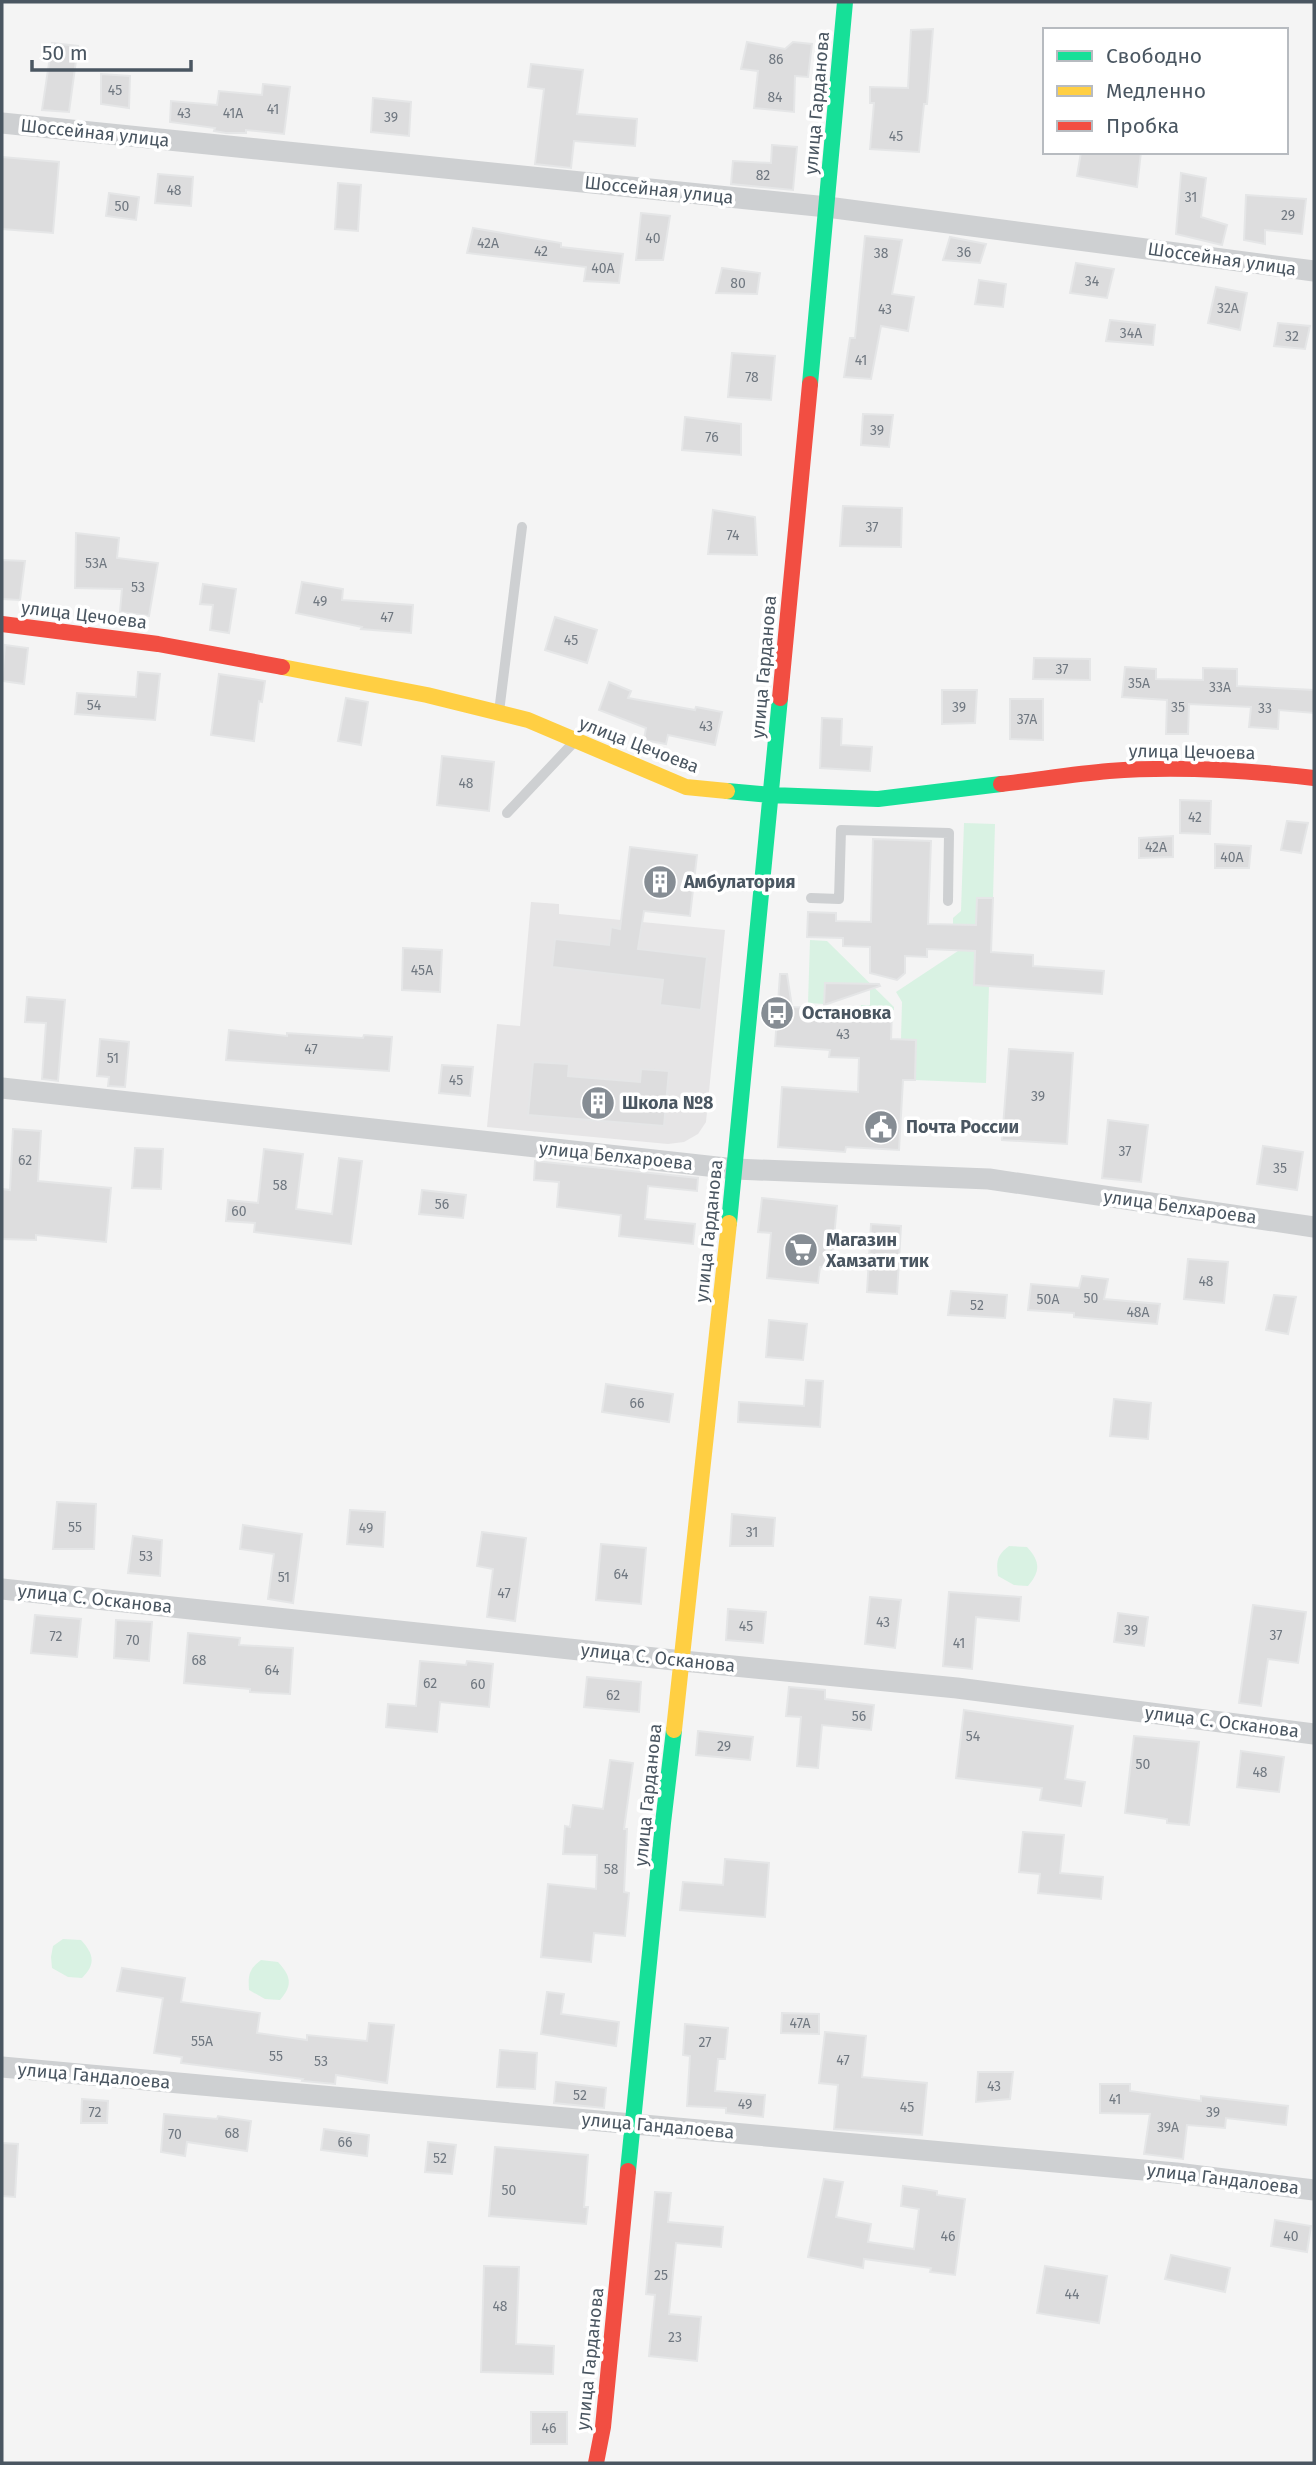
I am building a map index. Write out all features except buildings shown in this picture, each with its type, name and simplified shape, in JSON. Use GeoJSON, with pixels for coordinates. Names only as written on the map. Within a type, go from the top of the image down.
{"type":"FeatureCollection","features":[{"type":"Feature","properties":{"kind":"street","name":"улица Гарданова"},"geometry":{"type":"LineString","coordinates":[[596,2463],[603,2427],[663,1823],[683,1661],[735,1169],[845,2]]}},
{"type":"Feature","properties":{"kind":"street","name":"Шоссейная улица"},"geometry":{"type":"LineString","coordinates":[[2,123],[827,207],[1314,271]]}},
{"type":"Feature","properties":{"kind":"street","name":"улица Цечоева"},"geometry":{"type":"LineString","coordinates":[[2,624],[159,644],[427,695],[528,720],[686,787],[771,795],[878,799],[1107,771],[1145,769],[1261,772],[1314,778]]}},
{"type":"Feature","properties":{"kind":"street","name":"улица Белхароева"},"geometry":{"type":"LineString","coordinates":[[2,1088],[735,1169],[989,1179],[1314,1227]]}},
{"type":"Feature","properties":{"kind":"street","name":"улица С. Осканова"},"geometry":{"type":"LineString","coordinates":[[2,1589],[957,1688],[1314,1734]]}},
{"type":"Feature","properties":{"kind":"street","name":"улица Гандалоева"},"geometry":{"type":"LineString","coordinates":[[2,2067],[1162,2172],[1314,2190]]}},
{"type":"Feature","properties":{"kind":"lane"},"geometry":{"type":"LineString","coordinates":[[499,713],[522,527]]}},
{"type":"Feature","properties":{"kind":"lane"},"geometry":{"type":"LineString","coordinates":[[507,813],[575,741]]}},
{"type":"Feature","properties":{"kind":"lane"},"geometry":{"type":"LineString","coordinates":[[811,898],[839,899],[841,830],[949,828],[948,901]]}},
{"type":"Feature","properties":{"kind":"shaded area"},"geometry":{"type":"Polygon","coordinates":[[[531,902],[559,904],[559,914],[725,930],[706,1122],[698,1134],[684,1142],[668,1144],[487,1127],[497,1024],[520,1026],[531,902]]]}},
{"type":"Feature","properties":{"kind":"green space"},"geometry":{"type":"Polygon","coordinates":[[[964,823],[995,824],[993,898],[977,898],[975,937],[953,930],[953,918],[961,911],[964,823]]]}},
{"type":"Feature","properties":{"kind":"green space"},"geometry":{"type":"Polygon","coordinates":[[[810,940],[827,941],[894,1007],[894,1010],[861,1009],[861,1005],[870,1005],[870,984],[825,983],[824,1004],[808,1003],[810,940]]]}},
{"type":"Feature","properties":{"kind":"green space"},"geometry":{"type":"Polygon","coordinates":[[[964,947],[975,947],[974,985],[989,986],[986,1083],[915,1080],[916,1040],[901,1039],[902,1002],[896,992],[964,947]]]}},
{"type":"Feature","properties":{"kind":"green space"},"geometry":{"type":"Polygon","coordinates":[[[1009,1546],[1027,1547],[1034,1557],[1037,1571],[1028,1586],[1014,1585],[998,1576],[998,1559],[1009,1546]]]}},
{"type":"Feature","properties":{"kind":"green space"},"geometry":{"type":"Polygon","coordinates":[[[63,1939],[81,1940],[91,1954],[90,1968],[82,1978],[68,1977],[52,1968],[53,1946],[63,1939]]]}},
{"type":"Feature","properties":{"kind":"green space"},"geometry":{"type":"Polygon","coordinates":[[[261,1960],[278,1962],[288,1976],[289,1985],[280,2000],[265,1999],[249,1990],[250,1973],[261,1960]]]}},
{"type":"Feature","properties":{"kind":"traffic: fast"},"geometry":{"type":"LineString","coordinates":[[810,384],[845,2]]}},
{"type":"Feature","properties":{"kind":"traffic: fast"},"geometry":{"type":"LineString","coordinates":[[729,1223],[780,698]]}},
{"type":"Feature","properties":{"kind":"traffic: fast"},"geometry":{"type":"LineString","coordinates":[[727,791],[878,799],[1001,784]]}},
{"type":"Feature","properties":{"kind":"traffic: fast"},"geometry":{"type":"LineString","coordinates":[[628,2171],[674,1730]]}},
{"type":"Feature","properties":{"kind":"traffic: slow"},"geometry":{"type":"LineString","coordinates":[[282,667],[427,695],[528,720],[686,787],[727,791]]}},
{"type":"Feature","properties":{"kind":"traffic: slow"},"geometry":{"type":"LineString","coordinates":[[674,1730],[729,1223]]}},
{"type":"Feature","properties":{"kind":"traffic: jam"},"geometry":{"type":"LineString","coordinates":[[780,698],[810,384]]}},
{"type":"Feature","properties":{"kind":"traffic: jam"},"geometry":{"type":"LineString","coordinates":[[2,624],[158,644],[282,667]]}},
{"type":"Feature","properties":{"kind":"traffic: jam"},"geometry":{"type":"LineString","coordinates":[[1001,784],[1096,772],[1160,769],[1237,771],[1314,778]]}},
{"type":"Feature","properties":{"kind":"traffic: jam"},"geometry":{"type":"LineString","coordinates":[[596,2463],[603,2427],[628,2171]]}},
{"type":"Feature","properties":{"kind":"place","name":"Амбулатория"},"geometry":{"type":"Point","coordinates":[660,882]}},
{"type":"Feature","properties":{"kind":"place","name":"Остановка"},"geometry":{"type":"Point","coordinates":[777,1013]}},
{"type":"Feature","properties":{"kind":"place","name":"Школа №8"},"geometry":{"type":"Point","coordinates":[598,1103]}},
{"type":"Feature","properties":{"kind":"place","name":"Почта России"},"geometry":{"type":"Point","coordinates":[881,1127]}},
{"type":"Feature","properties":{"kind":"place","name":"Магазин Хамзати тик"},"geometry":{"type":"Point","coordinates":[801,1250]}}]}
